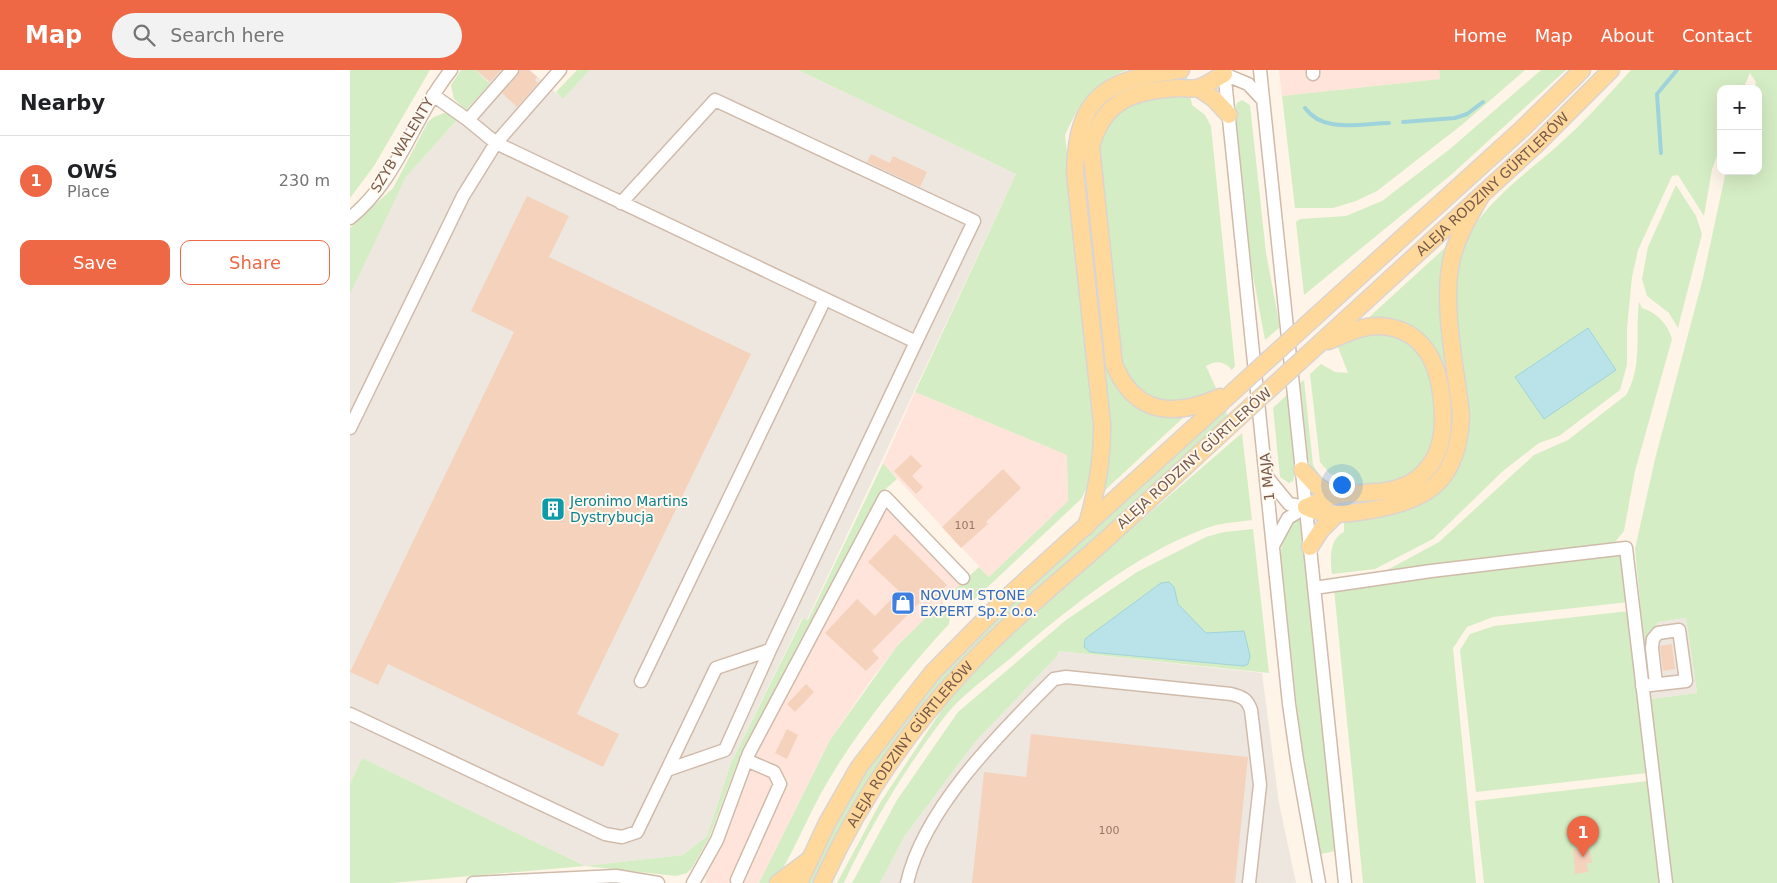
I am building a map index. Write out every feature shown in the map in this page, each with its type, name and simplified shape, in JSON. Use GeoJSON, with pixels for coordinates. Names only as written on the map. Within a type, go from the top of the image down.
{"type":"FeatureCollection","features":[{"type":"Feature","properties":{"kind":"main road"},"geometry":{"type":"LineString","coordinates":[[1086,526],[1096,493],[1103,451],[1075,174],[1075,146],[1085,112],[1108,89],[1121,82],[1148,74],[1181,70]]}},
{"type":"Feature","properties":{"kind":"main road"},"geometry":{"type":"LineString","coordinates":[[1204,70],[1226,71]]}},
{"type":"Feature","properties":{"kind":"main road","name":"ALEJA RODZINY GÜRTLERÓW"},"geometry":{"type":"LineString","coordinates":[[799,883],[809,860],[859,768],[908,702],[973,630],[1522,129],[1582,70]]}},
{"type":"Feature","properties":{"kind":"main road","name":"ALEJA RODZINY GÜRTLERÓW"},"geometry":{"type":"LineString","coordinates":[[822,883],[853,821],[878,781],[908,737],[948,688],[1019,616],[1481,196],[1611,70]]}},
{"type":"Feature","properties":{"kind":"main road"},"geometry":{"type":"LineString","coordinates":[[1226,71],[1198,88],[1163,90],[1134,95],[1120,102],[1108,112],[1095,132],[1091,147],[1091,164],[1114,364],[1129,390],[1156,409],[1174,410],[1200,406],[1234,391]]}},
{"type":"Feature","properties":{"kind":"main road"},"geometry":{"type":"LineString","coordinates":[[1198,88],[1214,99],[1229,115]]}},
{"type":"Feature","properties":{"kind":"main road"},"geometry":{"type":"LineString","coordinates":[[1306,507],[1317,512],[1336,515],[1399,505],[1424,495],[1450,467],[1456,452],[1461,415],[1448,292],[1451,262],[1461,232],[1481,196]]}},
{"type":"Feature","properties":{"kind":"main road"},"geometry":{"type":"LineString","coordinates":[[1306,507],[1334,496],[1382,492],[1400,487],[1416,479],[1428,468],[1436,456],[1442,439],[1441,386],[1437,369],[1430,354],[1408,334],[1395,329],[1367,327],[1319,344]]}},
{"type":"Feature","properties":{"kind":"main road"},"geometry":{"type":"LineString","coordinates":[[1302,470],[1316,485],[1334,496]]}},
{"type":"Feature","properties":{"kind":"main road"},"geometry":{"type":"LineString","coordinates":[[1310,547],[1321,530],[1336,515]]}},
{"type":"Feature","properties":{"kind":"main road"},"geometry":{"type":"LineString","coordinates":[[778,883],[809,860]]}},
{"type":"Feature","properties":{"kind":"street","name":"SZYB WALENTY"},"geometry":{"type":"LineString","coordinates":[[350,218],[370,199],[385,180],[433,95],[451,70]]}},
{"type":"Feature","properties":{"kind":"street"},"geometry":{"type":"LineString","coordinates":[[468,120],[512,70]]}},
{"type":"Feature","properties":{"kind":"street"},"geometry":{"type":"LineString","coordinates":[[350,428],[463,196],[496,144],[560,70]]}},
{"type":"Feature","properties":{"kind":"street"},"geometry":{"type":"LineString","coordinates":[[1260,70],[1345,883]]}},
{"type":"Feature","properties":{"kind":"street"},"geometry":{"type":"LineString","coordinates":[[1226,71],[1248,84],[1263,100]]}},
{"type":"Feature","properties":{"kind":"street","name":"1 MAJA"},"geometry":{"type":"LineString","coordinates":[[1226,71],[1296,760],[1319,883]]}},
{"type":"Feature","properties":{"kind":"street"},"geometry":{"type":"LineString","coordinates":[[433,95],[468,120],[496,144],[916,342]]}},
{"type":"Feature","properties":{"kind":"street"},"geometry":{"type":"LineString","coordinates":[[621,202],[715,100],[974,221],[724,750],[667,770]]}},
{"type":"Feature","properties":{"kind":"street"},"geometry":{"type":"LineString","coordinates":[[641,681],[825,299]]}},
{"type":"Feature","properties":{"kind":"street"},"geometry":{"type":"LineString","coordinates":[[1267,477],[1289,504],[1306,507]]}},
{"type":"Feature","properties":{"kind":"street"},"geometry":{"type":"LineString","coordinates":[[693,883],[717,840],[746,760],[885,497],[963,578]]}},
{"type":"Feature","properties":{"kind":"street"},"geometry":{"type":"LineString","coordinates":[[1274,544],[1288,518],[1306,507]]}},
{"type":"Feature","properties":{"kind":"street"},"geometry":{"type":"LineString","coordinates":[[1314,588],[1431,571],[1626,548],[1666,883]]}},
{"type":"Feature","properties":{"kind":"street"},"geometry":{"type":"LineString","coordinates":[[350,714],[605,834],[622,837],[637,832],[716,668],[770,650]]}},
{"type":"Feature","properties":{"kind":"street"},"geometry":{"type":"LineString","coordinates":[[906,883],[910,866],[932,823],[988,744],[1054,679],[1066,676],[1231,694],[1248,701],[1251,710],[1260,785],[1250,883]]}},
{"type":"Feature","properties":{"kind":"street"},"geometry":{"type":"LineString","coordinates":[[1642,686],[1656,684]]}},
{"type":"Feature","properties":{"kind":"street"},"geometry":{"type":"LineString","coordinates":[[737,880],[780,784],[778,776],[774,772],[746,760]]}},
{"type":"Feature","properties":{"kind":"street"},"geometry":{"type":"LineString","coordinates":[[473,883],[616,876],[658,883]]}},
{"type":"Feature","properties":{"kind":"shaded area","name":"Jeronimo Martins Dystrybucja"},"geometry":{"type":"Polygon","coordinates":[[[480,70],[530,70],[563,99],[590,70],[798,70],[1016,174],[807,620],[802,618],[731,763],[707,836],[683,855],[585,866],[362,758],[350,784],[350,292],[406,177],[490,84],[478,73],[480,70]]]}},
{"type":"Feature","properties":{"kind":"shaded area"},"geometry":{"type":"Polygon","coordinates":[[[1279,70],[1439,70],[1440,79],[1282,96],[1279,70]]]}},
{"type":"Feature","properties":{"kind":"shaded area"},"geometry":{"type":"Polygon","coordinates":[[[915,392],[1067,455],[1068,501],[989,577],[883,463],[915,392]]]}},
{"type":"Feature","properties":{"kind":"shaded area"},"geometry":{"type":"Polygon","coordinates":[[[885,508],[962,583],[897,646],[868,684],[830,740],[759,883],[706,883],[705,875],[722,845],[756,748],[885,508]]]}},
{"type":"Feature","properties":{"kind":"shaded area"},"geometry":{"type":"Polygon","coordinates":[[[1686,618],[1697,693],[1650,699],[1645,653],[1649,636],[1658,622],[1686,618]]]}},
{"type":"Feature","properties":{"kind":"shaded area"},"geometry":{"type":"Polygon","coordinates":[[[1059,651],[1262,673],[1279,803],[1296,883],[880,883],[904,837],[975,742],[1057,656],[1059,651]]]}},
{"type":"Feature","properties":{"kind":"green space"},"geometry":{"type":"Polygon","coordinates":[[[350,70],[430,70],[374,166],[350,198],[350,70]]]}},
{"type":"Feature","properties":{"kind":"green space"},"geometry":{"type":"Polygon","coordinates":[[[461,70],[480,70],[478,73],[490,84],[466,110],[454,99],[451,85],[461,70]]]}},
{"type":"Feature","properties":{"kind":"green space"},"geometry":{"type":"Polygon","coordinates":[[[577,70],[590,70],[563,99],[556,92],[577,70]]]}},
{"type":"Feature","properties":{"kind":"green space"},"geometry":{"type":"Polygon","coordinates":[[[798,70],[1127,70],[1105,81],[1088,95],[1065,135],[1097,428],[1091,480],[1081,499],[975,599],[962,599],[952,592],[979,567],[989,577],[1068,501],[1067,455],[915,392],[1016,174],[798,70]]]}},
{"type":"Feature","properties":{"kind":"green space"},"geometry":{"type":"Polygon","coordinates":[[[1439,70],[1525,70],[1463,124],[1377,191],[1356,201],[1333,208],[1295,208],[1282,96],[1440,79],[1439,70]]]}},
{"type":"Feature","properties":{"kind":"green space"},"geometry":{"type":"Polygon","coordinates":[[[1541,70],[1566,70],[1452,174],[1304,295],[1296,222],[1300,219],[1346,216],[1382,201],[1450,149],[1541,70]]]}},
{"type":"Feature","properties":{"kind":"green space"},"geometry":{"type":"Polygon","coordinates":[[[1631,70],[1777,70],[1777,883],[1670,883],[1650,699],[1697,693],[1686,618],[1658,622],[1649,636],[1645,653],[1635,549],[1655,459],[1703,278],[1725,175],[1762,175],[1762,85],[1755,85],[1756,82],[1750,73],[1745,85],[1717,85],[1717,156],[1712,169],[1704,216],[1678,175],[1672,176],[1638,250],[1632,277],[1627,328],[1627,365],[1620,390],[1559,436],[1539,443],[1503,471],[1433,539],[1375,569],[1332,574],[1333,544],[1339,535],[1344,532],[1344,520],[1407,509],[1434,497],[1452,479],[1462,456],[1467,431],[1465,375],[1455,292],[1456,272],[1460,253],[1473,228],[1496,199],[1575,130],[1631,70]]]}},
{"type":"Feature","properties":{"kind":"green space"},"geometry":{"type":"Polygon","coordinates":[[[1187,76],[1188,81],[1160,84],[1090,128],[1111,375],[1185,416],[1102,493],[1081,149],[1094,113],[1105,100],[1115,93],[1151,81],[1187,76]]]}},
{"type":"Feature","properties":{"kind":"green space"},"geometry":{"type":"Polygon","coordinates":[[[1190,94],[1192,105],[1205,115],[1211,126],[1235,366],[1232,370],[1220,362],[1206,366],[1216,388],[1195,399],[1167,403],[1140,392],[1120,364],[1098,146],[1113,115],[1139,99],[1190,94]]]}},
{"type":"Feature","properties":{"kind":"green space"},"geometry":{"type":"Polygon","coordinates":[[[1242,100],[1250,105],[1266,253],[1280,327],[1265,340],[1252,270],[1235,110],[1237,103],[1242,100]]]}},
{"type":"Feature","properties":{"kind":"green space"},"geometry":{"type":"Polygon","coordinates":[[[444,113],[451,113],[459,118],[406,177],[350,294],[350,228],[393,188],[428,122],[444,113]]]}},
{"type":"Feature","properties":{"kind":"green space"},"geometry":{"type":"Polygon","coordinates":[[[1676,185],[1696,216],[1702,234],[1678,328],[1669,313],[1647,296],[1642,279],[1648,247],[1676,185]]]}},
{"type":"Feature","properties":{"kind":"green space"},"geometry":{"type":"Polygon","coordinates":[[[1448,245],[1453,440],[1439,473],[1405,497],[1342,507],[1342,502],[1435,470],[1437,354],[1366,320],[1448,245]]]}},
{"type":"Feature","properties":{"kind":"green space"},"geometry":{"type":"Polygon","coordinates":[[[1639,302],[1642,308],[1661,319],[1672,339],[1635,471],[1624,531],[1615,542],[1607,546],[1378,575],[1439,542],[1534,455],[1568,440],[1626,395],[1635,373],[1637,361],[1639,302]]]}},
{"type":"Feature","properties":{"kind":"green space"},"geometry":{"type":"Polygon","coordinates":[[[1375,333],[1404,341],[1417,349],[1426,361],[1432,378],[1435,402],[1436,426],[1434,444],[1423,463],[1407,477],[1379,485],[1341,489],[1339,478],[1329,473],[1320,462],[1310,374],[1321,364],[1335,372],[1348,373],[1338,347],[1360,336],[1375,333]]]}},
{"type":"Feature","properties":{"kind":"green space"},"geometry":{"type":"Polygon","coordinates":[[[1304,380],[1313,465],[1325,483],[1312,470],[1308,459],[1300,383],[1304,380]]]}},
{"type":"Feature","properties":{"kind":"green space"},"geometry":{"type":"Polygon","coordinates":[[[1287,395],[1295,474],[1293,481],[1289,483],[1280,477],[1273,408],[1287,395]]]}},
{"type":"Feature","properties":{"kind":"green space"},"geometry":{"type":"Polygon","coordinates":[[[1226,408],[1227,417],[988,636],[814,883],[807,883],[830,834],[868,770],[937,679],[1008,607],[1226,408]]]}},
{"type":"Feature","properties":{"kind":"green space"},"geometry":{"type":"Polygon","coordinates":[[[1242,433],[1252,520],[1209,527],[1177,540],[1151,554],[1075,605],[967,693],[946,715],[918,753],[877,818],[844,883],[837,883],[880,803],[955,690],[1030,616],[1242,433]]]}},
{"type":"Feature","properties":{"kind":"green space"},"geometry":{"type":"Polygon","coordinates":[[[883,463],[897,479],[881,493],[741,753],[709,838],[692,868],[687,873],[676,876],[585,866],[683,855],[707,836],[731,763],[803,618],[808,620],[883,463]]]}},
{"type":"Feature","properties":{"kind":"green space"},"geometry":{"type":"Polygon","coordinates":[[[1300,517],[1335,851],[1321,854],[1302,755],[1281,558],[1285,534],[1300,517]]]}},
{"type":"Feature","properties":{"kind":"green space"},"geometry":{"type":"Polygon","coordinates":[[[1253,529],[1269,673],[1059,651],[1057,656],[975,742],[904,837],[880,883],[852,883],[897,800],[958,712],[1066,620],[1137,572],[1206,537],[1224,532],[1253,529]]]}},
{"type":"Feature","properties":{"kind":"green space"},"geometry":{"type":"Polygon","coordinates":[[[1622,553],[1629,602],[1493,617],[1467,627],[1453,648],[1476,883],[1363,883],[1334,589],[1622,553]]]}},
{"type":"Feature","properties":{"kind":"green space"},"geometry":{"type":"Polygon","coordinates":[[[942,602],[950,613],[949,624],[900,680],[855,739],[821,792],[779,875],[772,883],[759,883],[830,740],[897,646],[942,602]]]}},
{"type":"Feature","properties":{"kind":"green space"},"geometry":{"type":"Polygon","coordinates":[[[1629,611],[1647,773],[1476,792],[1460,650],[1470,634],[1494,626],[1629,611]]]}},
{"type":"Feature","properties":{"kind":"green space"},"geometry":{"type":"Polygon","coordinates":[[[362,758],[585,866],[390,883],[350,883],[350,784],[362,758]]]}},
{"type":"Feature","properties":{"kind":"green space"},"geometry":{"type":"Polygon","coordinates":[[[1648,781],[1659,883],[1484,883],[1475,801],[1648,781]]]}},
{"type":"Feature","properties":{"kind":"water"},"geometry":{"type":"Polygon","coordinates":[[[1588,328],[1616,370],[1544,419],[1515,377],[1588,328]]]}},
{"type":"Feature","properties":{"kind":"water"},"geometry":{"type":"Polygon","coordinates":[[[1169,582],[1174,587],[1178,604],[1206,633],[1244,631],[1250,656],[1248,664],[1244,666],[1090,652],[1084,647],[1085,639],[1161,583],[1169,582]]]}},
{"type":"Feature","properties":{"kind":"building"},"geometry":{"type":"Polygon","coordinates":[[[476,70],[501,70],[490,82],[476,70]]]}},
{"type":"Feature","properties":{"kind":"building"},"geometry":{"type":"Polygon","coordinates":[[[520,70],[529,70],[537,77],[535,80],[538,83],[517,107],[502,93],[518,75],[520,70]]]}},
{"type":"Feature","properties":{"kind":"building"},"geometry":{"type":"Polygon","coordinates":[[[871,154],[890,163],[893,156],[927,172],[920,187],[867,162],[871,154]]]}},
{"type":"Feature","properties":{"kind":"building","name":"Jeronimo Martins Dystrybucja"},"geometry":{"type":"Polygon","coordinates":[[[527,196],[569,216],[549,257],[751,354],[577,714],[619,734],[603,767],[388,664],[378,685],[350,672],[514,332],[471,311],[527,196]]]}},
{"type":"Feature","properties":{"kind":"building"},"geometry":{"type":"Polygon","coordinates":[[[911,455],[922,466],[912,476],[923,487],[916,494],[894,471],[911,455]]]}},
{"type":"Feature","properties":{"kind":"building"},"geometry":{"type":"Polygon","coordinates":[[[1003,469],[1021,488],[986,522],[988,524],[961,548],[942,527],[1003,469]]]}},
{"type":"Feature","properties":{"kind":"building","name":"NOVUM STONE EXPERT Sp.z o.o."},"geometry":{"type":"Polygon","coordinates":[[[895,534],[947,585],[931,602],[925,597],[872,651],[879,658],[866,671],[825,633],[857,599],[875,616],[899,591],[868,562],[895,534]]]}},
{"type":"Feature","properties":{"kind":"building"},"geometry":{"type":"Polygon","coordinates":[[[1672,644],[1675,669],[1663,671],[1660,646],[1672,644]]]}},
{"type":"Feature","properties":{"kind":"building"},"geometry":{"type":"Polygon","coordinates":[[[806,684],[814,692],[795,712],[787,704],[806,684]]]}},
{"type":"Feature","properties":{"kind":"building"},"geometry":{"type":"Polygon","coordinates":[[[787,729],[798,735],[787,759],[775,753],[787,729]]]}},
{"type":"Feature","properties":{"kind":"building"},"geometry":{"type":"Polygon","coordinates":[[[1031,734],[1248,757],[1235,883],[972,883],[984,772],[1026,777],[1031,734]]]}},
{"type":"Feature","properties":{"kind":"building"},"geometry":{"type":"Polygon","coordinates":[[[1586,848],[1590,851],[1592,863],[1587,863],[1588,872],[1575,874],[1573,849],[1586,848]]]}},
{"type":"Feature","properties":{"kind":"waterway"},"geometry":{"type":"LineString","coordinates":[[1661,153],[1657,94],[1677,70]]}},
{"type":"Feature","properties":{"kind":"waterway"},"geometry":{"type":"LineString","coordinates":[[1403,122],[1455,118],[1467,114],[1483,102]]}},
{"type":"Feature","properties":{"kind":"waterway"},"geometry":{"type":"LineString","coordinates":[[1305,108],[1313,116],[1332,124],[1389,123]]}},
{"type":"Feature","properties":{"kind":"place","name":"Jeronimo Martins Dystrybucja"},"geometry":{"type":"Point","coordinates":[553,509]}},
{"type":"Feature","properties":{"kind":"place","name":"NOVUM STONE EXPERT Sp.z o.o."},"geometry":{"type":"Point","coordinates":[903,603]}},
{"type":"Feature","properties":{"kind":"place","name":"OWŚ"},"geometry":{"type":"Point","coordinates":[1583,857]}}]}
